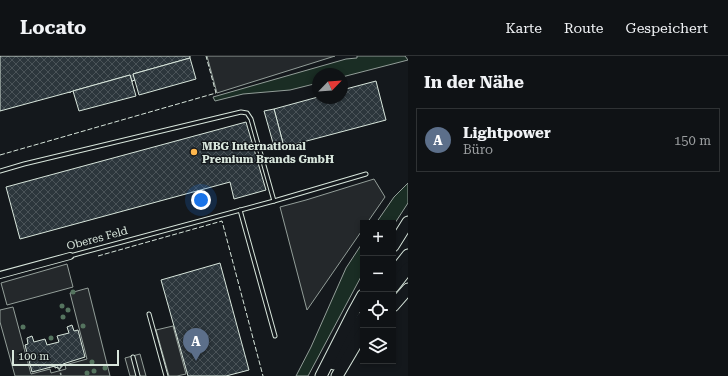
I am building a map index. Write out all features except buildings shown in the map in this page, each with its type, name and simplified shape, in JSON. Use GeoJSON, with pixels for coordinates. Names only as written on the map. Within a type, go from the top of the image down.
{"type":"FeatureCollection","features":[{"type":"Feature","properties":{"kind":"highway"},"geometry":{"type":"LineString","coordinates":[[396,241],[408,222]]}},
{"type":"Feature","properties":{"kind":"highway"},"geometry":{"type":"LineString","coordinates":[[396,270],[408,255]]}},
{"type":"Feature","properties":{"kind":"highway"},"geometry":{"type":"LineString","coordinates":[[396,283],[408,268]]}},
{"type":"Feature","properties":{"kind":"highway"},"geometry":{"type":"LineString","coordinates":[[396,303],[408,289]]}},
{"type":"Feature","properties":{"kind":"highway"},"geometry":{"type":"LineString","coordinates":[[322,376],[360,301]]}},
{"type":"Feature","properties":{"kind":"highway"},"geometry":{"type":"LineString","coordinates":[[328,376],[360,322]]}},
{"type":"Feature","properties":{"kind":"highway"},"geometry":{"type":"LineString","coordinates":[[337,376],[360,337]]}},
{"type":"Feature","properties":{"kind":"highway"},"geometry":{"type":"LineString","coordinates":[[345,376],[360,351]]}},
{"type":"Feature","properties":{"kind":"street","name":"Oberes Feld"},"geometry":{"type":"LineString","coordinates":[[0,275],[70,256]]}},
{"type":"Feature","properties":{"kind":"lane"},"geometry":{"type":"LineString","coordinates":[[0,171],[241,112],[247,113],[251,119],[274,201]]}},
{"type":"Feature","properties":{"kind":"lane","name":"Oberes Feld"},"geometry":{"type":"LineString","coordinates":[[70,256],[274,201],[366,174]]}},
{"type":"Feature","properties":{"kind":"lane"},"geometry":{"type":"LineString","coordinates":[[240,210],[275,336]]}},
{"type":"Feature","properties":{"kind":"lane"},"geometry":{"type":"LineString","coordinates":[[149,314],[166,376]]}},
{"type":"Feature","properties":{"kind":"lane"},"geometry":{"type":"LineString","coordinates":[[133,357],[138,376]]}},
{"type":"Feature","properties":{"kind":"path"},"geometry":{"type":"LineString","coordinates":[[60,368],[61,375]]}},
{"type":"Feature","properties":{"kind":"green space"},"geometry":{"type":"Polygon","coordinates":[[[357,56],[405,56],[408,60],[348,75],[348,68],[314,68],[346,59],[357,58],[357,56]]]}},
{"type":"Feature","properties":{"kind":"green space"},"geometry":{"type":"Polygon","coordinates":[[[312,69],[312,84],[290,90],[243,94],[215,101],[213,97],[312,69]]]}},
{"type":"Feature","properties":{"kind":"green space"},"geometry":{"type":"Polygon","coordinates":[[[408,183],[408,203],[396,221],[396,220],[378,220],[394,197],[408,183]]]}},
{"type":"Feature","properties":{"kind":"green space"},"geometry":{"type":"Polygon","coordinates":[[[360,247],[360,279],[308,376],[296,376],[311,347],[346,268],[360,247]]]}},
{"type":"Feature","properties":{"kind":"shaded area"},"geometry":{"type":"Polygon","coordinates":[[[207,56],[335,56],[217,93],[207,56]]]}},
{"type":"Feature","properties":{"kind":"shaded area"},"geometry":{"type":"Polygon","coordinates":[[[374,179],[385,197],[369,220],[360,220],[360,233],[307,310],[280,207],[374,179]]]}},
{"type":"Feature","properties":{"kind":"shaded area"},"geometry":{"type":"Polygon","coordinates":[[[67,264],[73,287],[7,305],[1,283],[67,264]]]}},
{"type":"Feature","properties":{"kind":"shaded area"},"geometry":{"type":"Polygon","coordinates":[[[88,288],[110,376],[15,376],[0,322],[0,310],[13,307],[31,374],[50,369],[51,373],[66,369],[65,365],[87,359],[70,293],[88,288]]]}},
{"type":"Feature","properties":{"kind":"shaded area"},"geometry":{"type":"Polygon","coordinates":[[[173,326],[186,374],[169,376],[156,330],[173,326]]]}},
{"type":"Feature","properties":{"kind":"shaded area"},"geometry":{"type":"Polygon","coordinates":[[[140,354],[146,376],[130,376],[125,358],[140,354]]]}},
{"type":"Feature","properties":{"kind":"fence"},"geometry":{"type":"LineString","coordinates":[[0,155],[216,93],[206,56]]}},
{"type":"Feature","properties":{"kind":"fence"},"geometry":{"type":"LineString","coordinates":[[98,256],[222,221],[263,376]]}},
{"type":"Feature","properties":{"kind":"place","name":"MBG International Premium Brands GmbH"},"geometry":{"type":"Point","coordinates":[194,152]}},
{"type":"Feature","properties":{"kind":"place","name":"Lightpower"},"geometry":{"type":"Point","coordinates":[196,361]}}]}
